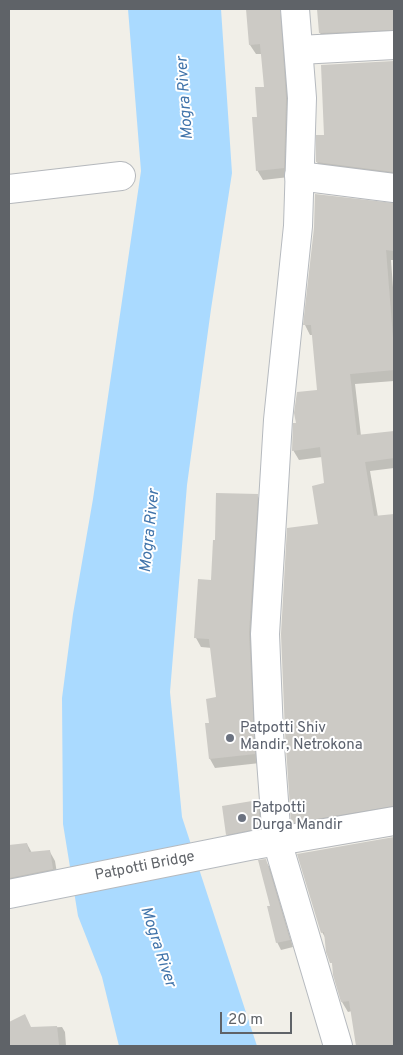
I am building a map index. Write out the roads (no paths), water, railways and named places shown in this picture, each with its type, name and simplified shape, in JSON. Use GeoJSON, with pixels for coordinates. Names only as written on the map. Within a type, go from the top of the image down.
{"type":"FeatureCollection","features":[{"type":"Feature","properties":{"kind":"street"},"geometry":{"type":"LineString","coordinates":[[295,9],[302,98],[298,226],[278,420],[265,634],[268,733],[265,843],[338,1046]]}},
{"type":"Feature","properties":{"kind":"street"},"geometry":{"type":"LineString","coordinates":[[299,50],[394,44]]}},
{"type":"Feature","properties":{"kind":"street"},"geometry":{"type":"LineString","coordinates":[[9,189],[121,176]]}},
{"type":"Feature","properties":{"kind":"street"},"geometry":{"type":"LineString","coordinates":[[299,176],[394,188]]}},
{"type":"Feature","properties":{"kind":"street","name":"Patpotti Bridge"},"geometry":{"type":"LineString","coordinates":[[9,894],[265,843],[394,821]]}},
{"type":"Feature","properties":{"kind":"water","name":"Mogra River"},"geometry":{"type":"Polygon","coordinates":[[[128,9],[221,9],[232,173],[187,485],[170,692],[182,817],[257,1046],[119,1046],[102,977],[78,916],[63,824],[62,698],[73,614],[93,499],[141,171],[128,9]]]}},
{"type":"Feature","properties":{"kind":"place","name":"Patpotti Shiv Mandir, Netrokona"},"geometry":{"type":"Point","coordinates":[230,738]}},
{"type":"Feature","properties":{"kind":"place","name":"Patpotti Durga Mandir"},"geometry":{"type":"Point","coordinates":[242,818]}}]}
